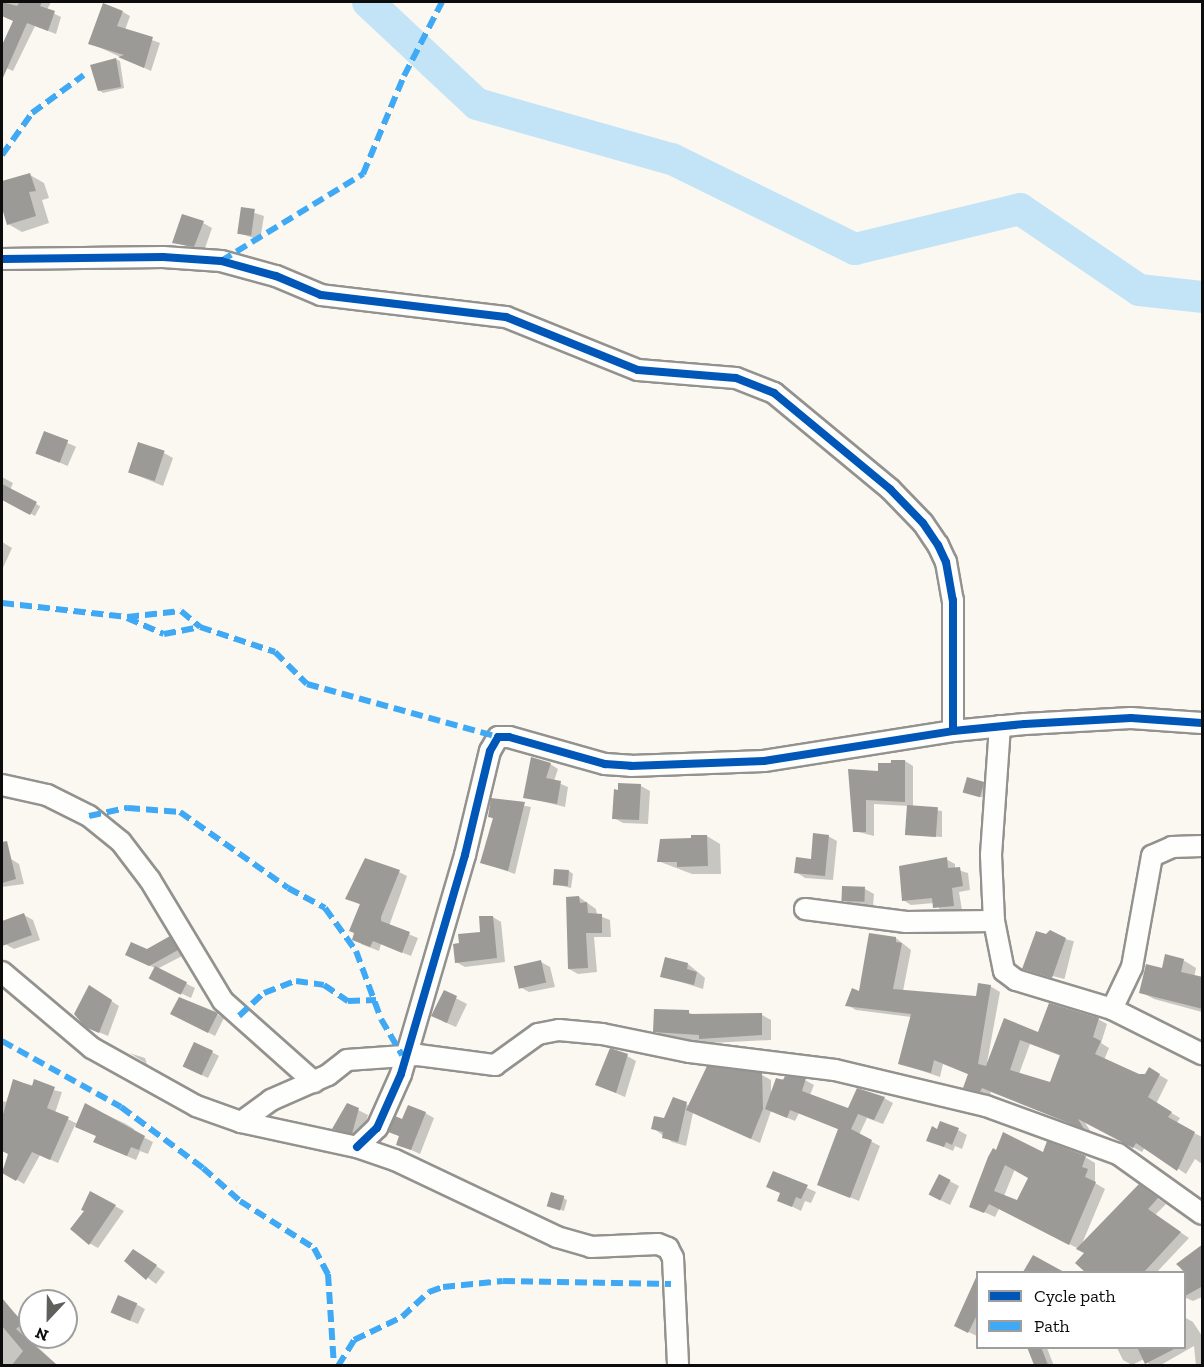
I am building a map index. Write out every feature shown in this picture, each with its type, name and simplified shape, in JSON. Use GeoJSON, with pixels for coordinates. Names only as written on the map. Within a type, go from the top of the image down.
{"type":"FeatureCollection","features":[{"type":"Feature","properties":{"kind":"street"},"geometry":{"type":"LineString","coordinates":[[2,260],[163,257],[221,261],[276,276],[321,295],[506,317],[638,370],[736,378],[774,393],[890,489],[923,523],[938,545],[946,562],[953,600],[953,731]]}},
{"type":"Feature","properties":{"kind":"street"},"geometry":{"type":"LineString","coordinates":[[357,1147],[369,1138],[387,1111],[406,1055],[465,855],[490,751],[498,737],[509,737],[605,764],[631,766],[764,761],[953,731],[1000,726],[1131,718],[1203,723]]}},
{"type":"Feature","properties":{"kind":"street"},"geometry":{"type":"LineString","coordinates":[[1000,726],[991,819],[994,921],[1004,971],[1016,980],[1112,1009],[1203,1054]]}},
{"type":"Feature","properties":{"kind":"street"},"geometry":{"type":"LineString","coordinates":[[2,784],[47,795],[89,816],[121,842],[150,880],[223,1001],[314,1082]]}},
{"type":"Feature","properties":{"kind":"street"},"geometry":{"type":"LineString","coordinates":[[1112,1009],[1134,958],[1152,856],[1172,847],[1203,846]]}},
{"type":"Feature","properties":{"kind":"street"},"geometry":{"type":"LineString","coordinates":[[806,909],[906,922],[994,921]]}},
{"type":"Feature","properties":{"kind":"street"},"geometry":{"type":"LineString","coordinates":[[2,972],[92,1048],[170,1093],[241,1122],[357,1147],[404,1164],[557,1237],[591,1247],[658,1244],[668,1248],[673,1258],[678,1365]]}},
{"type":"Feature","properties":{"kind":"street"},"geometry":{"type":"LineString","coordinates":[[241,1122],[271,1100],[314,1082],[347,1060],[406,1055],[495,1065],[538,1034],[559,1030],[602,1034],[690,1052],[835,1070],[987,1106],[1118,1154],[1203,1215]]}},
{"type":"Feature","properties":{"kind":"building"},"geometry":{"type":"Polygon","coordinates":[[[2,2],[17,6],[20,2],[42,2],[40,6],[55,11],[48,31],[27,23],[2,80],[2,45],[13,21],[2,16],[2,2]]]}},
{"type":"Feature","properties":{"kind":"building"},"geometry":{"type":"Polygon","coordinates":[[[103,3],[123,11],[117,26],[153,37],[144,68],[118,57],[124,55],[88,44],[103,3]]]}},
{"type":"Feature","properties":{"kind":"building"},"geometry":{"type":"Polygon","coordinates":[[[116,58],[121,87],[98,91],[90,65],[116,58]]]}},
{"type":"Feature","properties":{"kind":"building"},"geometry":{"type":"Polygon","coordinates":[[[30,173],[36,191],[29,192],[36,216],[7,225],[2,208],[2,181],[30,173]]]}},
{"type":"Feature","properties":{"kind":"building"},"geometry":{"type":"Polygon","coordinates":[[[241,207],[255,209],[251,236],[237,234],[241,207]]]}},
{"type":"Feature","properties":{"kind":"building"},"geometry":{"type":"Polygon","coordinates":[[[182,214],[204,221],[194,247],[172,243],[182,214]]]}},
{"type":"Feature","properties":{"kind":"building"},"geometry":{"type":"Polygon","coordinates":[[[44,431],[68,440],[60,463],[35,453],[44,431]]]}},
{"type":"Feature","properties":{"kind":"building"},"geometry":{"type":"Polygon","coordinates":[[[138,442],[165,451],[155,481],[128,472],[138,442]]]}},
{"type":"Feature","properties":{"kind":"building"},"geometry":{"type":"Polygon","coordinates":[[[2,484],[37,502],[30,515],[2,500],[2,484]]]}},
{"type":"Feature","properties":{"kind":"building"},"geometry":{"type":"Polygon","coordinates":[[[531,757],[551,763],[546,778],[561,781],[557,804],[523,798],[531,757]]]}},
{"type":"Feature","properties":{"kind":"building"},"geometry":{"type":"Polygon","coordinates":[[[891,760],[905,760],[905,802],[866,800],[866,832],[853,832],[848,769],[878,771],[878,763],[891,763],[891,760]]]}},
{"type":"Feature","properties":{"kind":"building"},"geometry":{"type":"Polygon","coordinates":[[[967,777],[984,782],[980,797],[963,792],[967,777]]]}},
{"type":"Feature","properties":{"kind":"building"},"geometry":{"type":"Polygon","coordinates":[[[618,783],[641,784],[639,820],[612,819],[614,789],[618,790],[618,783]]]}},
{"type":"Feature","properties":{"kind":"building"},"geometry":{"type":"Polygon","coordinates":[[[491,798],[525,802],[508,871],[480,863],[493,818],[488,817],[491,798]]]}},
{"type":"Feature","properties":{"kind":"building"},"geometry":{"type":"Polygon","coordinates":[[[907,805],[938,807],[936,837],[905,835],[907,805]]]}},
{"type":"Feature","properties":{"kind":"building"},"geometry":{"type":"Polygon","coordinates":[[[813,833],[829,835],[825,876],[794,873],[796,857],[811,859],[813,833]]]}},
{"type":"Feature","properties":{"kind":"building"},"geometry":{"type":"Polygon","coordinates":[[[691,835],[707,835],[708,866],[677,867],[677,862],[657,862],[660,839],[691,838],[691,835]]]}},
{"type":"Feature","properties":{"kind":"building"},"geometry":{"type":"Polygon","coordinates":[[[7,841],[16,879],[2,883],[2,842],[7,841]]]}},
{"type":"Feature","properties":{"kind":"building"},"geometry":{"type":"Polygon","coordinates":[[[947,857],[948,868],[960,867],[963,886],[952,888],[954,906],[933,908],[932,898],[902,901],[899,866],[947,857]]]}},
{"type":"Feature","properties":{"kind":"building"},"geometry":{"type":"Polygon","coordinates":[[[365,858],[400,870],[381,921],[410,932],[402,953],[373,941],[370,947],[352,940],[354,933],[349,931],[360,904],[345,899],[365,858]]]}},
{"type":"Feature","properties":{"kind":"building"},"geometry":{"type":"Polygon","coordinates":[[[554,869],[569,870],[568,886],[553,885],[554,869]]]}},
{"type":"Feature","properties":{"kind":"building"},"geometry":{"type":"Polygon","coordinates":[[[842,886],[865,887],[864,902],[841,901],[842,886]]]}},
{"type":"Feature","properties":{"kind":"building"},"geometry":{"type":"Polygon","coordinates":[[[579,896],[580,903],[587,902],[588,913],[602,914],[602,933],[586,933],[588,968],[568,969],[566,897],[579,896]]]}},
{"type":"Feature","properties":{"kind":"building"},"geometry":{"type":"Polygon","coordinates":[[[24,913],[32,935],[2,946],[2,921],[24,913]]]}},
{"type":"Feature","properties":{"kind":"building"},"geometry":{"type":"Polygon","coordinates":[[[479,916],[493,916],[497,958],[455,963],[453,944],[459,943],[458,934],[480,932],[479,916]]]}},
{"type":"Feature","properties":{"kind":"building"},"geometry":{"type":"Polygon","coordinates":[[[1050,930],[1066,938],[1052,978],[1022,969],[1036,931],[1046,934],[1050,930]]]}},
{"type":"Feature","properties":{"kind":"building"},"geometry":{"type":"Polygon","coordinates":[[[869,933],[896,937],[896,942],[902,943],[893,989],[976,996],[978,983],[991,985],[978,1064],[986,1066],[1004,1018],[1038,1032],[1049,1003],[1099,1018],[1093,1037],[1101,1041],[1095,1054],[1139,1074],[1145,1074],[1149,1067],[1160,1074],[1148,1097],[1172,1112],[1168,1117],[1195,1132],[1177,1171],[1136,1143],[1133,1148],[1078,1119],[1084,1129],[982,1088],[980,1092],[963,1088],[968,1074],[934,1060],[931,1073],[898,1064],[911,1014],[845,1006],[852,988],[859,991],[869,933]],[[1020,1040],[1010,1070],[1050,1082],[1060,1055],[1020,1040]]]}},
{"type":"Feature","properties":{"kind":"building"},"geometry":{"type":"Polygon","coordinates":[[[170,936],[178,950],[149,966],[125,955],[131,942],[147,949],[170,936]]]}},
{"type":"Feature","properties":{"kind":"building"},"geometry":{"type":"Polygon","coordinates":[[[1165,954],[1184,959],[1181,972],[1203,977],[1203,1009],[1139,993],[1146,964],[1162,968],[1165,954]]]}},
{"type":"Feature","properties":{"kind":"building"},"geometry":{"type":"Polygon","coordinates":[[[665,957],[688,963],[687,969],[697,972],[694,985],[660,977],[665,957]]]}},
{"type":"Feature","properties":{"kind":"building"},"geometry":{"type":"Polygon","coordinates":[[[541,960],[546,982],[519,989],[514,966],[541,960]]]}},
{"type":"Feature","properties":{"kind":"building"},"geometry":{"type":"Polygon","coordinates":[[[155,966],[187,982],[181,995],[149,978],[155,966]]]}},
{"type":"Feature","properties":{"kind":"building"},"geometry":{"type":"Polygon","coordinates":[[[89,985],[112,1000],[99,1033],[85,1027],[74,1014],[89,985]]]}},
{"type":"Feature","properties":{"kind":"building"},"geometry":{"type":"Polygon","coordinates":[[[444,990],[457,996],[447,1023],[431,1016],[444,990]]]}},
{"type":"Feature","properties":{"kind":"building"},"geometry":{"type":"Polygon","coordinates":[[[179,997],[218,1013],[208,1033],[170,1014],[179,997]]]}},
{"type":"Feature","properties":{"kind":"building"},"geometry":{"type":"Polygon","coordinates":[[[654,1009],[689,1010],[689,1014],[762,1013],[762,1035],[699,1039],[699,1035],[653,1032],[654,1009]]]}},
{"type":"Feature","properties":{"kind":"building"},"geometry":{"type":"Polygon","coordinates":[[[194,1042],[213,1051],[202,1075],[183,1066],[194,1042]]]}},
{"type":"Feature","properties":{"kind":"building"},"geometry":{"type":"Polygon","coordinates":[[[610,1048],[628,1054],[616,1093],[595,1085],[610,1048]]]}},
{"type":"Feature","properties":{"kind":"building"},"geometry":{"type":"Polygon","coordinates":[[[707,1066],[762,1073],[763,1109],[751,1139],[686,1110],[707,1066]]]}},
{"type":"Feature","properties":{"kind":"building"},"geometry":{"type":"Polygon","coordinates":[[[785,1076],[806,1078],[802,1091],[848,1108],[857,1088],[885,1097],[874,1120],[858,1114],[851,1129],[872,1140],[850,1198],[817,1185],[838,1129],[790,1110],[787,1118],[765,1109],[776,1078],[783,1080],[785,1076]]]}},
{"type":"Feature","properties":{"kind":"building"},"geometry":{"type":"Polygon","coordinates":[[[13,1079],[32,1086],[34,1079],[55,1087],[47,1108],[69,1117],[50,1160],[32,1152],[16,1181],[2,1173],[8,1154],[2,1151],[2,1118],[13,1079]]]}},
{"type":"Feature","properties":{"kind":"building"},"geometry":{"type":"Polygon","coordinates":[[[673,1097],[687,1102],[678,1142],[662,1138],[663,1132],[651,1129],[654,1116],[664,1118],[673,1097]]]}},
{"type":"Feature","properties":{"kind":"building"},"geometry":{"type":"Polygon","coordinates":[[[85,1103],[145,1136],[139,1150],[131,1147],[127,1156],[93,1142],[96,1136],[75,1127],[85,1103]]]}},
{"type":"Feature","properties":{"kind":"building"},"geometry":{"type":"Polygon","coordinates":[[[347,1103],[359,1108],[352,1134],[332,1129],[347,1103]]]}},
{"type":"Feature","properties":{"kind":"building"},"geometry":{"type":"Polygon","coordinates":[[[408,1105],[426,1112],[411,1150],[396,1145],[399,1136],[388,1132],[395,1116],[402,1119],[408,1105]]]}},
{"type":"Feature","properties":{"kind":"building"},"geometry":{"type":"Polygon","coordinates":[[[940,1121],[959,1128],[952,1145],[946,1142],[944,1147],[926,1141],[932,1126],[937,1129],[940,1121]]]}},
{"type":"Feature","properties":{"kind":"building"},"geometry":{"type":"Polygon","coordinates":[[[1003,1132],[1043,1152],[1047,1141],[1086,1156],[1082,1167],[1088,1169],[1085,1177],[1096,1182],[1069,1245],[989,1204],[984,1213],[969,1207],[988,1157],[993,1148],[996,1150],[1003,1132]],[[1005,1165],[994,1191],[1017,1200],[1028,1178],[1005,1165]]]}},
{"type":"Feature","properties":{"kind":"building"},"geometry":{"type":"Polygon","coordinates":[[[773,1171],[808,1185],[801,1199],[796,1197],[792,1207],[777,1201],[780,1193],[766,1187],[773,1171]]]}},
{"type":"Feature","properties":{"kind":"building"},"geometry":{"type":"Polygon","coordinates":[[[939,1174],[951,1180],[940,1200],[929,1194],[939,1174]]]}},
{"type":"Feature","properties":{"kind":"building"},"geometry":{"type":"Polygon","coordinates":[[[1139,1184],[1158,1198],[1148,1209],[1181,1232],[1145,1271],[1084,1271],[1075,1263],[1084,1253],[1076,1249],[1139,1184]]]}},
{"type":"Feature","properties":{"kind":"building"},"geometry":{"type":"Polygon","coordinates":[[[90,1191],[116,1205],[89,1245],[70,1229],[84,1211],[81,1210],[90,1191]]]}},
{"type":"Feature","properties":{"kind":"building"},"geometry":{"type":"Polygon","coordinates":[[[551,1192],[564,1196],[560,1210],[547,1206],[551,1192]]]}},
{"type":"Feature","properties":{"kind":"building"},"geometry":{"type":"Polygon","coordinates":[[[1203,1244],[1203,1286],[1186,1295],[1186,1271],[1176,1264],[1203,1244]]]}},
{"type":"Feature","properties":{"kind":"building"},"geometry":{"type":"Polygon","coordinates":[[[133,1249],[157,1265],[146,1280],[124,1261],[133,1249]]]}},
{"type":"Feature","properties":{"kind":"building"},"geometry":{"type":"Polygon","coordinates":[[[1033,1255],[1062,1271],[1024,1271],[1033,1255]]]}},
{"type":"Feature","properties":{"kind":"building"},"geometry":{"type":"Polygon","coordinates":[[[976,1277],[976,1317],[968,1333],[954,1326],[976,1277]]]}},
{"type":"Feature","properties":{"kind":"building"},"geometry":{"type":"Polygon","coordinates":[[[118,1295],[137,1303],[130,1321],[111,1312],[118,1295]]]}},
{"type":"Feature","properties":{"kind":"building"},"geometry":{"type":"Polygon","coordinates":[[[2,1298],[18,1317],[16,1329],[18,1345],[2,1326],[2,1298]]]}},
{"type":"Feature","properties":{"kind":"building"},"geometry":{"type":"Polygon","coordinates":[[[21,1349],[39,1349],[57,1365],[12,1365],[23,1351],[21,1349]]]}},
{"type":"Feature","properties":{"kind":"building"},"geometry":{"type":"Polygon","coordinates":[[[1028,1349],[1042,1349],[1048,1365],[1034,1365],[1028,1349]]]}},
{"type":"Feature","properties":{"kind":"building"},"geometry":{"type":"Polygon","coordinates":[[[1138,1349],[1174,1349],[1145,1364],[1138,1349]]]}},
{"type":"Feature","properties":{"kind":"waterway"},"geometry":{"type":"LineString","coordinates":[[368,2],[477,104],[672,159],[855,249],[1020,209],[1139,290],[1202,297]]}},
{"type":"Feature","properties":{"kind":"marked path"},"geometry":{"type":"LineString","coordinates":[[221,261],[363,174],[404,76],[442,2]]}},
{"type":"Feature","properties":{"kind":"marked path"},"geometry":{"type":"LineString","coordinates":[[2,155],[32,113],[84,75]]}},
{"type":"Feature","properties":{"kind":"marked path"},"geometry":{"type":"LineString","coordinates":[[2,603],[127,617],[181,611],[200,627],[275,652],[307,684],[498,737]]}},
{"type":"Feature","properties":{"kind":"marked path"},"geometry":{"type":"LineString","coordinates":[[127,618],[164,634],[200,627]]}},
{"type":"Feature","properties":{"kind":"marked path"},"geometry":{"type":"LineString","coordinates":[[89,816],[128,808],[180,812],[288,888],[325,908],[356,951],[381,1019],[402,1055]]}},
{"type":"Feature","properties":{"kind":"marked path"},"geometry":{"type":"LineString","coordinates":[[239,1016],[264,993],[296,981],[324,985],[348,1001],[376,1000]]}},
{"type":"Feature","properties":{"kind":"marked path"},"geometry":{"type":"LineString","coordinates":[[2,1041],[121,1107],[203,1168],[240,1201],[314,1248],[328,1274],[334,1366]]}},
{"type":"Feature","properties":{"kind":"marked path"},"geometry":{"type":"LineString","coordinates":[[338,1366],[354,1340],[402,1317],[429,1292],[443,1287],[503,1281],[671,1284]]}},
{"type":"Feature","properties":{"kind":"cycle path"},"geometry":{"type":"LineString","coordinates":[[2,259],[163,257],[221,261],[276,276],[321,295],[506,317],[638,370],[736,378],[774,393],[890,489],[923,523],[938,545],[946,562],[953,600],[953,731]]}},
{"type":"Feature","properties":{"kind":"cycle path"},"geometry":{"type":"LineString","coordinates":[[357,1147],[377,1128],[401,1074],[465,855],[490,751],[498,737],[509,737],[605,764],[631,766],[764,761],[953,731],[1025,724],[1131,718],[1202,723]]}}]}
